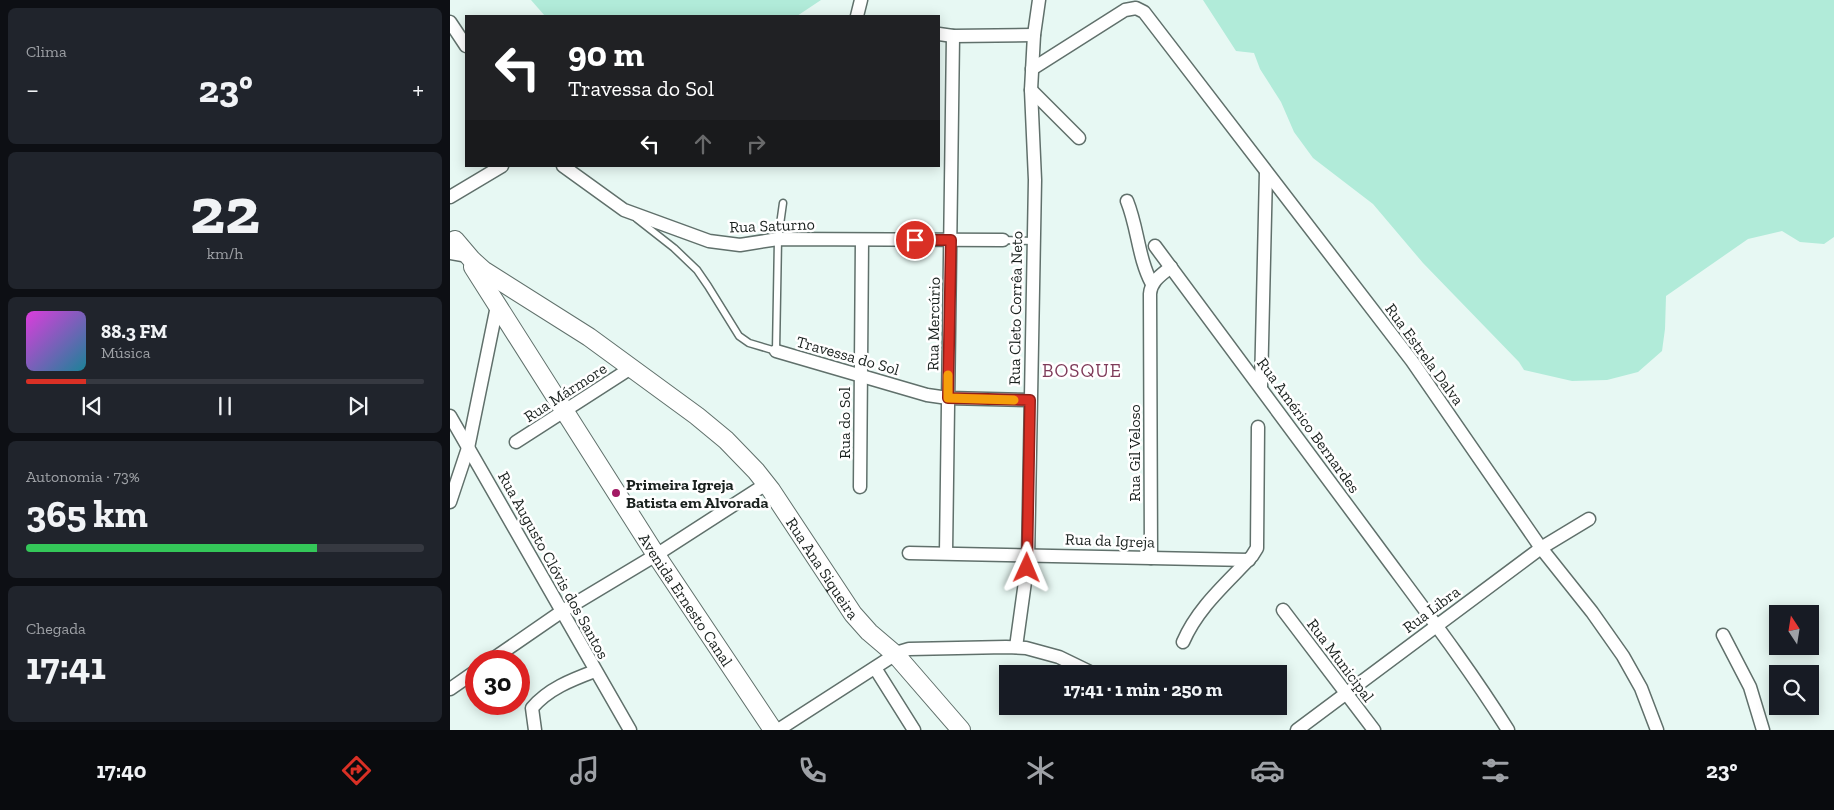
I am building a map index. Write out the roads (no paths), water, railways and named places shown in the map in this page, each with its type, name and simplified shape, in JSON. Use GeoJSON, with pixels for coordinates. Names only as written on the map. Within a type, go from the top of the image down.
{"type":"FeatureCollection","features":[{"type":"Feature","properties":{"kind":"street"},"geometry":{"type":"LineString","coordinates":[[857,15],[861,0]]}},
{"type":"Feature","properties":{"kind":"street","name":"Rua Cleto Corrêa Neto"},"geometry":{"type":"LineString","coordinates":[[1016,647],[1028,554],[1035,180],[1031,90],[1034,35],[1039,0]]}},
{"type":"Feature","properties":{"kind":"street","name":"Rua Estrela Dalva"},"geometry":{"type":"LineString","coordinates":[[1032,69],[1125,10],[1136,8],[1144,12],[1412,361],[1541,548],[1592,612],[1623,656],[1641,688],[1657,730]]}},
{"type":"Feature","properties":{"kind":"street"},"geometry":{"type":"LineString","coordinates":[[450,22],[465,44]]}},
{"type":"Feature","properties":{"kind":"street"},"geometry":{"type":"LineString","coordinates":[[940,34],[953,36],[1034,35]]}},
{"type":"Feature","properties":{"kind":"street","name":"Rua Mercúrio"},"geometry":{"type":"LineString","coordinates":[[946,553],[953,36]]}},
{"type":"Feature","properties":{"kind":"street"},"geometry":{"type":"LineString","coordinates":[[1031,90],[1079,138]]}},
{"type":"Feature","properties":{"kind":"street"},"geometry":{"type":"LineString","coordinates":[[450,197],[500,167]]}},
{"type":"Feature","properties":{"kind":"street","name":"Rua Saturno"},"geometry":{"type":"LineString","coordinates":[[563,167],[624,210],[709,241],[740,245],[778,239],[1003,240]]}},
{"type":"Feature","properties":{"kind":"street"},"geometry":{"type":"LineString","coordinates":[[1261,386],[1266,172]]}},
{"type":"Feature","properties":{"kind":"street"},"geometry":{"type":"LineString","coordinates":[[1126,201],[1134,222],[1145,268],[1152,284],[1171,267]]}},
{"type":"Feature","properties":{"kind":"street","name":"Rua do Sol"},"geometry":{"type":"LineString","coordinates":[[860,487],[862,240]]}},
{"type":"Feature","properties":{"kind":"street","name":"Rua Américo Bernardes"},"geometry":{"type":"LineString","coordinates":[[1155,246],[1261,386],[1436,625],[1489,699],[1508,730]]}},
{"type":"Feature","properties":{"kind":"street","name":"Avenida Ernesto Canal"},"geometry":{"type":"LineString","coordinates":[[458,247],[516,302],[514,322],[520,342]]}},
{"type":"Feature","properties":{"kind":"street","name":"Avenida Ernesto Canal"},"geometry":{"type":"LineString","coordinates":[[458,247],[656,555],[773,730]]}},
{"type":"Feature","properties":{"kind":"street","name":"Rua Gil Veloso"},"geometry":{"type":"LineString","coordinates":[[1151,558],[1149,300],[1152,284]]}},
{"type":"Feature","properties":{"kind":"street"},"geometry":{"type":"LineString","coordinates":[[450,502],[468,448],[497,306],[496,299],[499,292],[505,288],[516,302]]}},
{"type":"Feature","properties":{"kind":"street","name":"Rua Ana Siqueira"},"geometry":{"type":"LineString","coordinates":[[516,302],[538,304],[596,342],[721,436],[740,453],[766,484],[845,604],[869,632],[896,655],[961,730]]}},
{"type":"Feature","properties":{"kind":"street","name":"Travessa do Sol"},"geometry":{"type":"LineString","coordinates":[[776,351],[927,395],[948,398],[1030,400]]}},
{"type":"Feature","properties":{"kind":"street","name":"Rua Mármore"},"geometry":{"type":"LineString","coordinates":[[516,442],[631,368]]}},
{"type":"Feature","properties":{"kind":"street","name":"Rua Augusto Clóvis dos Santos"},"geometry":{"type":"LineString","coordinates":[[450,416],[630,730]]}},
{"type":"Feature","properties":{"kind":"street"},"geometry":{"type":"LineString","coordinates":[[1183,642],[1188,629],[1204,607],[1256,552],[1258,544],[1258,427]]}},
{"type":"Feature","properties":{"kind":"street"},"geometry":{"type":"LineString","coordinates":[[506,650],[561,612],[656,555],[766,484]]}},
{"type":"Feature","properties":{"kind":"street","name":"Rua Libra"},"geometry":{"type":"LineString","coordinates":[[1297,730],[1541,548],[1589,519]]}},
{"type":"Feature","properties":{"kind":"street","name":"Rua da Igreja"},"geometry":{"type":"LineString","coordinates":[[910,553],[1249,560]]}},
{"type":"Feature","properties":{"kind":"street","name":"Rua Municipal"},"geometry":{"type":"LineString","coordinates":[[1283,610],[1374,730]]}},
{"type":"Feature","properties":{"kind":"street"},"geometry":{"type":"LineString","coordinates":[[1723,635],[1750,687],[1763,730]]}},
{"type":"Feature","properties":{"kind":"street"},"geometry":{"type":"LineString","coordinates":[[778,730],[903,650],[915,648],[1016,647],[1048,653],[1074,665]]}},
{"type":"Feature","properties":{"kind":"street"},"geometry":{"type":"LineString","coordinates":[[875,668],[914,730]]}},
{"type":"Feature","properties":{"kind":"street"},"geometry":{"type":"LineString","coordinates":[[535,730],[532,708],[539,700],[571,680],[595,671]]}},
{"type":"Feature","properties":{"kind":"street"},"geometry":{"type":"LineString","coordinates":[[450,690],[465,679]]}},
{"type":"Feature","properties":{"kind":"lane","name":"Travessa do Sol"},"geometry":{"type":"LineString","coordinates":[[624,210],[674,248],[696,270],[739,336],[749,343],[776,351],[778,239],[783,203]]}},
{"type":"Feature","properties":{"kind":"lane","name":"Rua Saturno"},"geometry":{"type":"LineString","coordinates":[[1003,240],[1033,241]]}},
{"type":"Feature","properties":{"kind":"place","name":"Primeira Igreja Batista em Alvorada"},"geometry":{"type":"Point","coordinates":[616,493]}},
{"type":"Feature","properties":{"kind":"district","name":"BOSQUE"},"geometry":{"type":"Point","coordinates":[1082,370]}}]}
